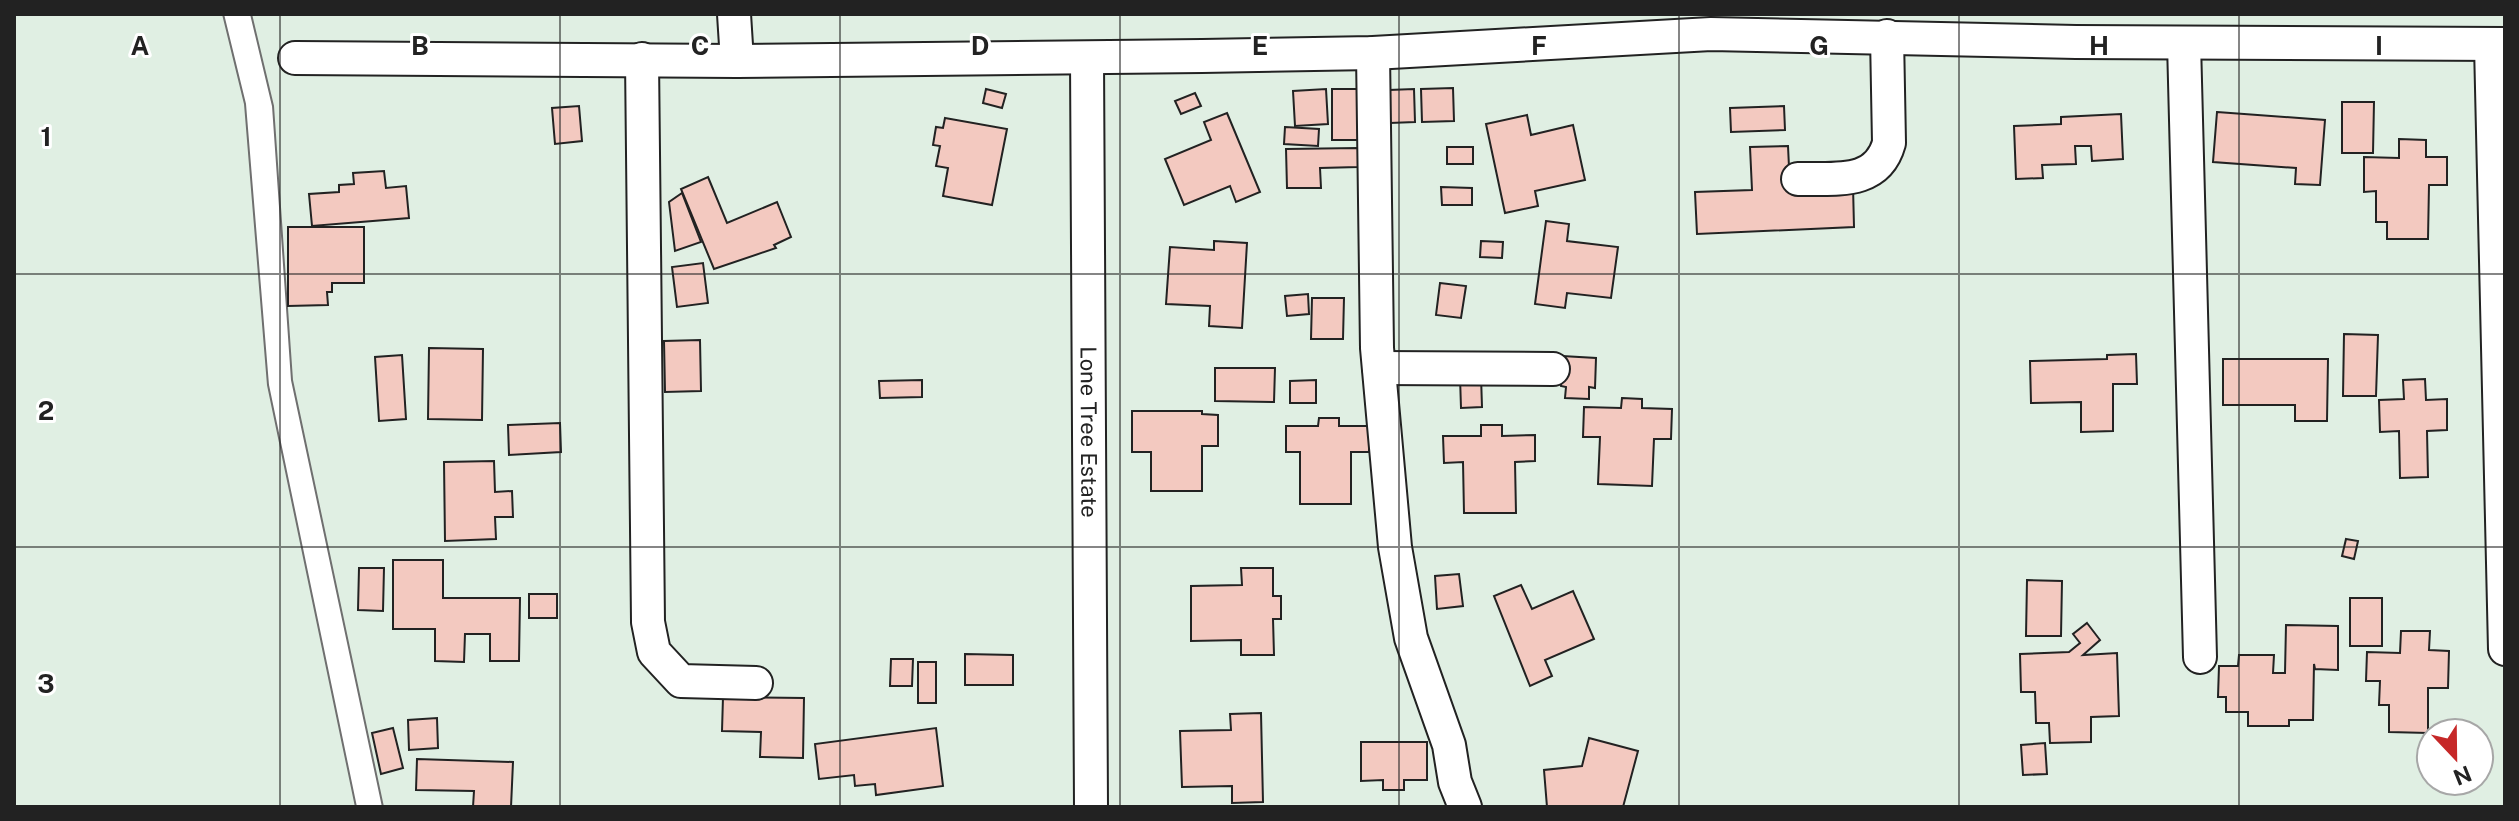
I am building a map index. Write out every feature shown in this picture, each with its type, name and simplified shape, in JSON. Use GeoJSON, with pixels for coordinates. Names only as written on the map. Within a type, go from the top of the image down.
{"type":"FeatureCollection","features":[{"type":"Feature","properties":{"kind":"street"},"geometry":{"type":"LineString","coordinates":[[734,14],[737,61]]}},
{"type":"Feature","properties":{"kind":"street"},"geometry":{"type":"LineString","coordinates":[[295,58],[737,61],[1373,53],[1711,24],[1887,36],[2077,28],[2184,43],[2498,44],[2505,649]]}},
{"type":"Feature","properties":{"kind":"street"},"geometry":{"type":"LineString","coordinates":[[1798,179],[1855,178],[1876,169],[1884,158],[1889,143],[1887,36]]}},
{"type":"Feature","properties":{"kind":"street"},"geometry":{"type":"LineString","coordinates":[[2184,43],[2200,657]]}},
{"type":"Feature","properties":{"kind":"street"},"geometry":{"type":"LineString","coordinates":[[1373,53],[1379,368],[1395,547],[1411,638],[1449,745],[1455,782],[1465,807]]}},
{"type":"Feature","properties":{"kind":"street","name":"Lone Tree Estate"},"geometry":{"type":"LineString","coordinates":[[1087,58],[1091,807]]}},
{"type":"Feature","properties":{"kind":"street"},"geometry":{"type":"LineString","coordinates":[[642,59],[648,622],[654,652],[681,681],[756,683]]}},
{"type":"Feature","properties":{"kind":"street"},"geometry":{"type":"LineString","coordinates":[[1379,368],[1553,369]]}},
{"type":"Feature","properties":{"kind":"green space"},"geometry":{"type":"Polygon","coordinates":[[[14,14],[223,14],[245,104],[268,385],[356,807],[14,807],[14,14]]]}},
{"type":"Feature","properties":{"kind":"green space"},"geometry":{"type":"Polygon","coordinates":[[[251,14],[2505,14],[2505,807],[383,807],[292,380],[273,106],[251,14]]]}},
{"type":"Feature","properties":{"kind":"building"},"geometry":{"type":"Polygon","coordinates":[[[1453,88],[1454,121],[1422,122],[1421,89],[1453,88]]]}},
{"type":"Feature","properties":{"kind":"building"},"geometry":{"type":"Polygon","coordinates":[[[986,89],[1006,94],[1002,108],[983,103],[986,89]]]}},
{"type":"Feature","properties":{"kind":"building"},"geometry":{"type":"Polygon","coordinates":[[[1326,89],[1328,124],[1295,126],[1293,91],[1326,89]]]}},
{"type":"Feature","properties":{"kind":"building"},"geometry":{"type":"Polygon","coordinates":[[[1332,89],[1361,89],[1360,140],[1332,140],[1332,89]]]}},
{"type":"Feature","properties":{"kind":"building"},"geometry":{"type":"Polygon","coordinates":[[[1414,89],[1415,122],[1390,123],[1389,90],[1414,89]]]}},
{"type":"Feature","properties":{"kind":"building"},"geometry":{"type":"Polygon","coordinates":[[[1195,93],[1201,106],[1181,114],[1175,101],[1195,93]]]}},
{"type":"Feature","properties":{"kind":"building"},"geometry":{"type":"Polygon","coordinates":[[[2342,102],[2374,102],[2373,153],[2342,153],[2342,102]]]}},
{"type":"Feature","properties":{"kind":"building"},"geometry":{"type":"Polygon","coordinates":[[[579,106],[582,141],[555,144],[552,108],[579,106]]]}},
{"type":"Feature","properties":{"kind":"building"},"geometry":{"type":"Polygon","coordinates":[[[1784,106],[1785,130],[1731,132],[1730,108],[1784,106]]]}},
{"type":"Feature","properties":{"kind":"building"},"geometry":{"type":"Polygon","coordinates":[[[2217,112],[2325,120],[2320,185],[2295,184],[2296,168],[2213,162],[2217,112]]]}},
{"type":"Feature","properties":{"kind":"building"},"geometry":{"type":"Polygon","coordinates":[[[1227,113],[1260,192],[1236,202],[1230,186],[1184,205],[1165,159],[1211,140],[1204,122],[1227,113]]]}},
{"type":"Feature","properties":{"kind":"building"},"geometry":{"type":"Polygon","coordinates":[[[2121,114],[2123,159],[2092,161],[2091,146],[2075,146],[2076,164],[2042,165],[2043,178],[2016,179],[2014,126],[2061,124],[2061,117],[2121,114]]]}},
{"type":"Feature","properties":{"kind":"building"},"geometry":{"type":"Polygon","coordinates":[[[1527,115],[1531,135],[1573,125],[1585,180],[1535,191],[1538,206],[1505,213],[1486,124],[1527,115]]]}},
{"type":"Feature","properties":{"kind":"building"},"geometry":{"type":"Polygon","coordinates":[[[945,118],[1007,129],[992,205],[943,196],[948,168],[936,166],[940,146],[933,145],[936,127],[943,128],[945,118]]]}},
{"type":"Feature","properties":{"kind":"building"},"geometry":{"type":"Polygon","coordinates":[[[1285,127],[1319,129],[1318,146],[1284,144],[1285,127]]]}},
{"type":"Feature","properties":{"kind":"building"},"geometry":{"type":"Polygon","coordinates":[[[2399,139],[2426,140],[2426,157],[2447,157],[2447,185],[2429,185],[2428,239],[2387,239],[2387,222],[2376,222],[2376,191],[2364,192],[2364,157],[2399,158],[2399,139]]]}},
{"type":"Feature","properties":{"kind":"building"},"geometry":{"type":"Polygon","coordinates":[[[1788,146],[1790,188],[1853,186],[1854,227],[1697,234],[1695,192],[1752,190],[1750,147],[1788,146]]]}},
{"type":"Feature","properties":{"kind":"building"},"geometry":{"type":"Polygon","coordinates":[[[1447,147],[1473,147],[1473,164],[1447,164],[1447,147]]]}},
{"type":"Feature","properties":{"kind":"building"},"geometry":{"type":"Polygon","coordinates":[[[1358,148],[1358,167],[1320,168],[1321,188],[1287,188],[1286,149],[1358,148]]]}},
{"type":"Feature","properties":{"kind":"building"},"geometry":{"type":"Polygon","coordinates":[[[384,171],[386,188],[406,186],[409,218],[312,226],[309,194],[339,192],[339,185],[354,184],[353,173],[384,171]]]}},
{"type":"Feature","properties":{"kind":"building"},"geometry":{"type":"Polygon","coordinates":[[[708,177],[727,223],[777,202],[791,237],[774,245],[776,248],[714,269],[681,189],[708,177]]]}},
{"type":"Feature","properties":{"kind":"building"},"geometry":{"type":"Polygon","coordinates":[[[1441,187],[1472,188],[1472,205],[1442,205],[1441,187]]]}},
{"type":"Feature","properties":{"kind":"building"},"geometry":{"type":"Polygon","coordinates":[[[682,193],[701,242],[675,251],[669,202],[682,193]]]}},
{"type":"Feature","properties":{"kind":"building"},"geometry":{"type":"Polygon","coordinates":[[[1546,221],[1569,224],[1567,241],[1618,247],[1611,298],[1567,293],[1565,308],[1535,304],[1546,221]]]}},
{"type":"Feature","properties":{"kind":"building"},"geometry":{"type":"Polygon","coordinates":[[[288,227],[364,227],[364,283],[332,283],[332,292],[327,292],[328,305],[288,306],[288,227]]]}},
{"type":"Feature","properties":{"kind":"building"},"geometry":{"type":"Polygon","coordinates":[[[1214,241],[1247,243],[1242,328],[1209,326],[1210,306],[1166,304],[1170,247],[1214,250],[1214,241]]]}},
{"type":"Feature","properties":{"kind":"building"},"geometry":{"type":"Polygon","coordinates":[[[1481,241],[1503,242],[1502,258],[1480,257],[1481,241]]]}},
{"type":"Feature","properties":{"kind":"building"},"geometry":{"type":"Polygon","coordinates":[[[703,263],[708,303],[677,307],[672,267],[703,263]]]}},
{"type":"Feature","properties":{"kind":"building"},"geometry":{"type":"Polygon","coordinates":[[[1440,283],[1466,286],[1461,318],[1436,315],[1440,283]]]}},
{"type":"Feature","properties":{"kind":"building"},"geometry":{"type":"Polygon","coordinates":[[[1308,294],[1309,314],[1287,316],[1285,296],[1308,294]]]}},
{"type":"Feature","properties":{"kind":"building"},"geometry":{"type":"Polygon","coordinates":[[[1312,298],[1344,298],[1343,339],[1311,339],[1312,298]]]}},
{"type":"Feature","properties":{"kind":"building"},"geometry":{"type":"Polygon","coordinates":[[[2344,334],[2378,335],[2376,396],[2343,396],[2344,334]]]}},
{"type":"Feature","properties":{"kind":"building"},"geometry":{"type":"Polygon","coordinates":[[[700,340],[701,391],[665,392],[664,341],[700,340]]]}},
{"type":"Feature","properties":{"kind":"building"},"geometry":{"type":"Polygon","coordinates":[[[429,348],[483,349],[482,420],[428,419],[429,348]]]}},
{"type":"Feature","properties":{"kind":"building"},"geometry":{"type":"Polygon","coordinates":[[[2136,354],[2137,384],[2113,384],[2113,431],[2081,432],[2081,402],[2031,403],[2030,361],[2107,359],[2107,355],[2136,354]]]}},
{"type":"Feature","properties":{"kind":"building"},"geometry":{"type":"Polygon","coordinates":[[[402,355],[406,419],[379,421],[375,357],[402,355]]]}},
{"type":"Feature","properties":{"kind":"building"},"geometry":{"type":"Polygon","coordinates":[[[1562,356],[1596,358],[1595,388],[1589,387],[1589,399],[1565,398],[1566,387],[1561,386],[1562,356]]]}},
{"type":"Feature","properties":{"kind":"building"},"geometry":{"type":"Polygon","coordinates":[[[2223,359],[2328,359],[2327,421],[2295,421],[2295,405],[2223,405],[2223,359]]]}},
{"type":"Feature","properties":{"kind":"building"},"geometry":{"type":"Polygon","coordinates":[[[1215,368],[1275,368],[1274,402],[1215,401],[1215,368]]]}},
{"type":"Feature","properties":{"kind":"building"},"geometry":{"type":"Polygon","coordinates":[[[1481,376],[1482,407],[1461,408],[1460,377],[1481,376]]]}},
{"type":"Feature","properties":{"kind":"building"},"geometry":{"type":"Polygon","coordinates":[[[2425,379],[2426,400],[2447,399],[2447,430],[2427,431],[2428,477],[2400,478],[2399,431],[2380,432],[2379,400],[2404,399],[2403,380],[2425,379]]]}},
{"type":"Feature","properties":{"kind":"building"},"geometry":{"type":"Polygon","coordinates":[[[922,380],[922,397],[880,398],[879,381],[922,380]]]}},
{"type":"Feature","properties":{"kind":"building"},"geometry":{"type":"Polygon","coordinates":[[[1316,380],[1316,403],[1290,403],[1290,381],[1316,380]]]}},
{"type":"Feature","properties":{"kind":"building"},"geometry":{"type":"Polygon","coordinates":[[[1622,398],[1642,399],[1642,408],[1672,409],[1671,439],[1654,439],[1652,486],[1598,484],[1600,437],[1583,437],[1584,407],[1621,408],[1622,398]]]}},
{"type":"Feature","properties":{"kind":"building"},"geometry":{"type":"Polygon","coordinates":[[[1132,411],[1202,411],[1202,414],[1218,415],[1218,446],[1202,446],[1202,491],[1151,491],[1151,452],[1132,452],[1132,411]]]}},
{"type":"Feature","properties":{"kind":"building"},"geometry":{"type":"Polygon","coordinates":[[[1319,418],[1339,418],[1339,426],[1369,426],[1369,452],[1351,452],[1351,504],[1300,504],[1300,452],[1286,452],[1286,426],[1318,426],[1319,418]]]}},
{"type":"Feature","properties":{"kind":"building"},"geometry":{"type":"Polygon","coordinates":[[[560,423],[561,452],[509,455],[508,425],[560,423]]]}},
{"type":"Feature","properties":{"kind":"building"},"geometry":{"type":"Polygon","coordinates":[[[1481,425],[1502,425],[1502,436],[1535,435],[1535,461],[1515,462],[1516,513],[1464,513],[1463,462],[1444,463],[1443,436],[1481,436],[1481,425]]]}},
{"type":"Feature","properties":{"kind":"building"},"geometry":{"type":"Polygon","coordinates":[[[494,461],[495,492],[512,491],[513,517],[495,517],[496,539],[445,541],[444,462],[494,461]]]}},
{"type":"Feature","properties":{"kind":"building"},"geometry":{"type":"Polygon","coordinates":[[[2346,539],[2358,541],[2354,559],[2342,556],[2346,539]]]}},
{"type":"Feature","properties":{"kind":"building"},"geometry":{"type":"Polygon","coordinates":[[[393,560],[443,560],[443,598],[520,598],[519,661],[490,661],[490,634],[465,634],[464,662],[435,661],[435,629],[393,629],[393,560]]]}},
{"type":"Feature","properties":{"kind":"building"},"geometry":{"type":"Polygon","coordinates":[[[359,568],[384,568],[383,611],[358,610],[359,568]]]}},
{"type":"Feature","properties":{"kind":"building"},"geometry":{"type":"Polygon","coordinates":[[[1241,568],[1273,568],[1273,596],[1281,596],[1281,619],[1273,619],[1274,655],[1241,655],[1241,640],[1191,641],[1191,586],[1242,585],[1241,568]]]}},
{"type":"Feature","properties":{"kind":"building"},"geometry":{"type":"Polygon","coordinates":[[[1459,574],[1463,606],[1437,609],[1435,576],[1459,574]]]}},
{"type":"Feature","properties":{"kind":"building"},"geometry":{"type":"Polygon","coordinates":[[[2027,580],[2062,581],[2061,636],[2026,636],[2027,580]]]}},
{"type":"Feature","properties":{"kind":"building"},"geometry":{"type":"Polygon","coordinates":[[[1521,585],[1532,609],[1573,591],[1594,639],[1545,660],[1552,676],[1530,686],[1494,596],[1521,585]]]}},
{"type":"Feature","properties":{"kind":"building"},"geometry":{"type":"Polygon","coordinates":[[[529,594],[557,594],[557,618],[529,618],[529,594]]]}},
{"type":"Feature","properties":{"kind":"building"},"geometry":{"type":"Polygon","coordinates":[[[2350,598],[2382,598],[2382,646],[2350,646],[2350,598]]]}},
{"type":"Feature","properties":{"kind":"building"},"geometry":{"type":"Polygon","coordinates":[[[2087,623],[2100,640],[2083,655],[2117,653],[2119,716],[2091,717],[2091,742],[2050,743],[2049,723],[2036,723],[2035,692],[2021,692],[2020,654],[2069,652],[2080,643],[2073,634],[2087,623]]]}},
{"type":"Feature","properties":{"kind":"building"},"geometry":{"type":"Polygon","coordinates":[[[2286,625],[2338,626],[2338,670],[2315,669],[2314,664],[2313,720],[2289,720],[2289,726],[2248,726],[2248,712],[2226,712],[2226,697],[2218,697],[2219,666],[2238,666],[2239,655],[2274,655],[2273,673],[2285,673],[2286,625]]]}},
{"type":"Feature","properties":{"kind":"building"},"geometry":{"type":"Polygon","coordinates":[[[2401,631],[2430,631],[2429,650],[2449,651],[2448,688],[2428,688],[2428,717],[2415,717],[2415,733],[2389,732],[2389,705],[2379,705],[2380,681],[2366,681],[2367,652],[2400,653],[2401,631]]]}},
{"type":"Feature","properties":{"kind":"building"},"geometry":{"type":"Polygon","coordinates":[[[965,654],[1013,655],[1013,685],[965,685],[965,654]]]}},
{"type":"Feature","properties":{"kind":"building"},"geometry":{"type":"Polygon","coordinates":[[[891,659],[913,659],[912,686],[890,686],[891,659]]]}},
{"type":"Feature","properties":{"kind":"building"},"geometry":{"type":"Polygon","coordinates":[[[918,662],[936,662],[936,703],[918,703],[918,662]]]}},
{"type":"Feature","properties":{"kind":"building"},"geometry":{"type":"Polygon","coordinates":[[[723,697],[804,698],[803,758],[760,757],[761,732],[722,731],[723,697]]]}},
{"type":"Feature","properties":{"kind":"building"},"geometry":{"type":"Polygon","coordinates":[[[1261,713],[1263,802],[1232,803],[1232,786],[1182,787],[1180,731],[1231,730],[1230,714],[1261,713]]]}},
{"type":"Feature","properties":{"kind":"building"},"geometry":{"type":"Polygon","coordinates":[[[437,718],[438,748],[409,750],[408,720],[437,718]]]}},
{"type":"Feature","properties":{"kind":"building"},"geometry":{"type":"Polygon","coordinates":[[[393,728],[403,768],[381,774],[372,733],[393,728]]]}},
{"type":"Feature","properties":{"kind":"building"},"geometry":{"type":"Polygon","coordinates":[[[936,728],[943,786],[876,795],[875,784],[855,786],[854,775],[819,779],[815,744],[936,728]]]}},
{"type":"Feature","properties":{"kind":"building"},"geometry":{"type":"Polygon","coordinates":[[[1589,738],[1638,751],[1623,807],[1547,807],[1544,770],[1582,766],[1589,738]]]}},
{"type":"Feature","properties":{"kind":"building"},"geometry":{"type":"Polygon","coordinates":[[[1361,742],[1427,742],[1427,780],[1404,780],[1404,790],[1383,790],[1383,780],[1361,781],[1361,742]]]}},
{"type":"Feature","properties":{"kind":"building"},"geometry":{"type":"Polygon","coordinates":[[[2045,743],[2047,774],[2023,775],[2021,745],[2045,743]]]}},
{"type":"Feature","properties":{"kind":"building"},"geometry":{"type":"Polygon","coordinates":[[[417,759],[513,762],[511,807],[473,807],[474,791],[416,790],[417,759]]]}}]}
